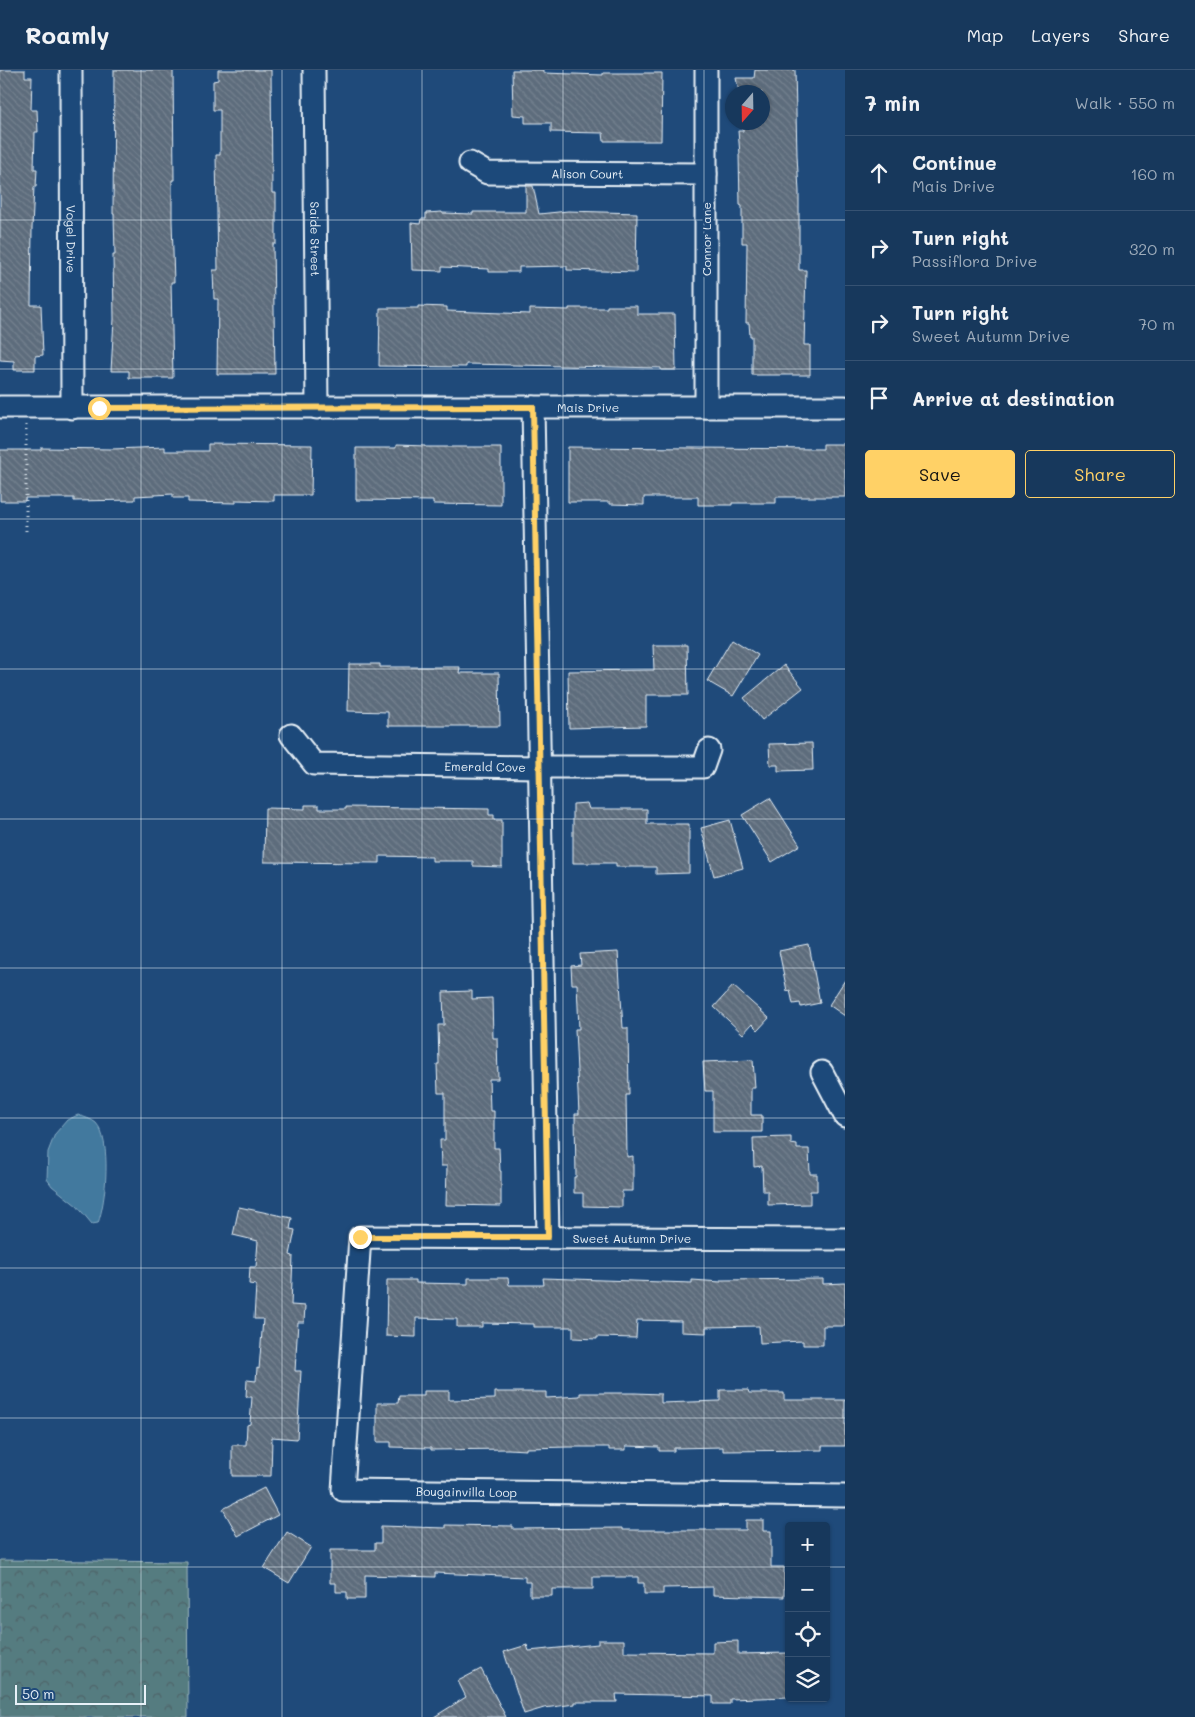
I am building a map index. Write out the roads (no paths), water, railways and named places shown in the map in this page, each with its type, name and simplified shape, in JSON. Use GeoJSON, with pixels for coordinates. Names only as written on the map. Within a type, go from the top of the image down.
{"type":"FeatureCollection","features":[{"type":"Feature","properties":{"kind":"street","name":"Vogel Drive"},"geometry":{"type":"LineString","coordinates":[[71,70],[72,408]]}},
{"type":"Feature","properties":{"kind":"street","name":"Saide Street"},"geometry":{"type":"LineString","coordinates":[[314,70],[317,408]]}},
{"type":"Feature","properties":{"kind":"street","name":"Connor Lane"},"geometry":{"type":"LineString","coordinates":[[706,70],[706,407]]}},
{"type":"Feature","properties":{"kind":"street","name":"Alison Court"},"geometry":{"type":"LineString","coordinates":[[470,163],[487,173],[706,174]]}},
{"type":"Feature","properties":{"kind":"street","name":"Mais Drive"},"geometry":{"type":"LineString","coordinates":[[0,407],[845,407]]}},
{"type":"Feature","properties":{"kind":"street"},"geometry":{"type":"LineString","coordinates":[[533,407],[548,1237]]}},
{"type":"Feature","properties":{"kind":"street","name":"Emerald Cove"},"geometry":{"type":"LineString","coordinates":[[291,735],[314,764],[703,767],[709,750]]}},
{"type":"Feature","properties":{"kind":"street"},"geometry":{"type":"LineString","coordinates":[[822,1072],[845,1116]]}},
{"type":"Feature","properties":{"kind":"street","name":"Sweet Autumn Drive"},"geometry":{"type":"LineString","coordinates":[[360,1237],[845,1239]]}},
{"type":"Feature","properties":{"kind":"street","name":"Bougainvilla Loop"},"geometry":{"type":"LineString","coordinates":[[360,1237],[343,1490],[845,1496]]}},
{"type":"Feature","properties":{"kind":"water"},"geometry":{"type":"Polygon","coordinates":[[[78,1115],[96,1123],[101,1131],[106,1157],[105,1187],[101,1213],[98,1223],[92,1224],[77,1206],[52,1186],[47,1179],[48,1152],[55,1134],[67,1120],[78,1115]]]}}]}
